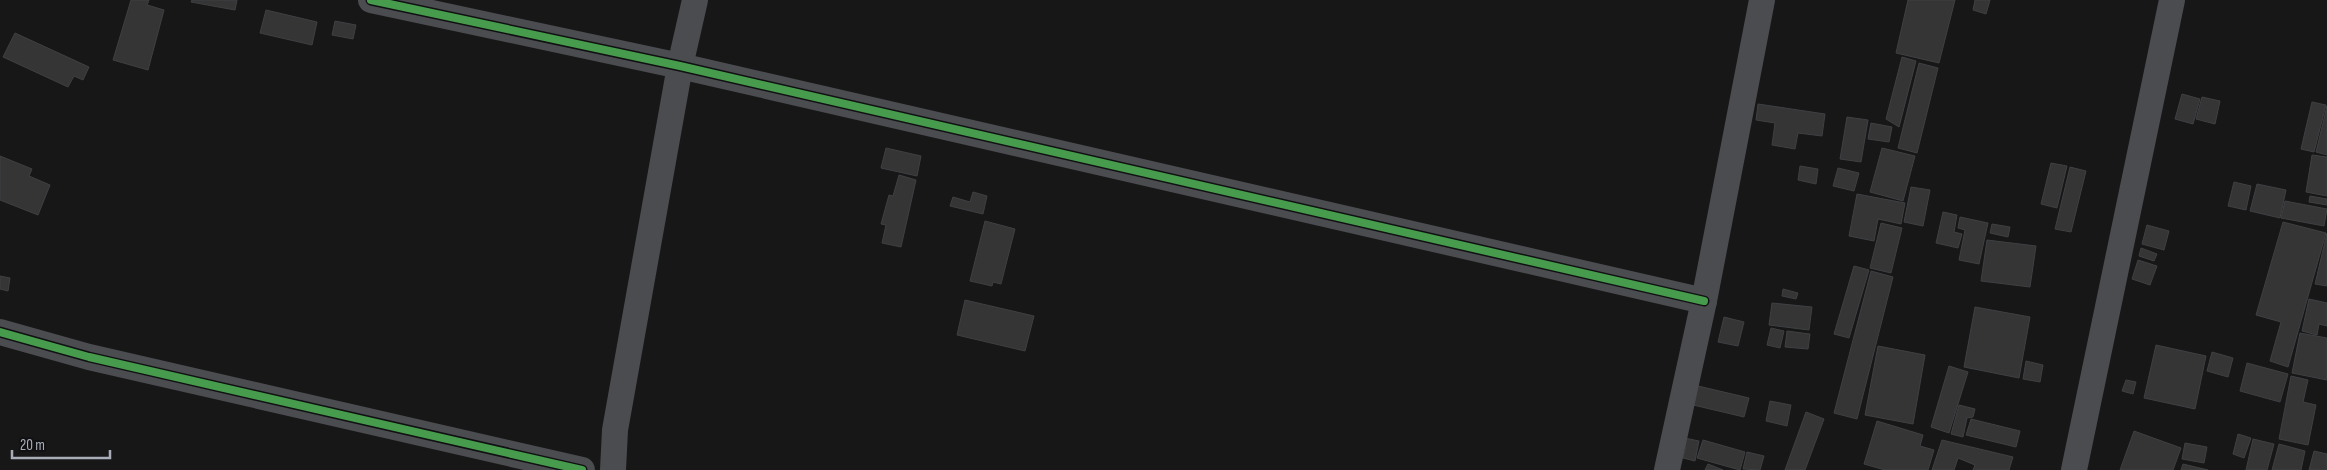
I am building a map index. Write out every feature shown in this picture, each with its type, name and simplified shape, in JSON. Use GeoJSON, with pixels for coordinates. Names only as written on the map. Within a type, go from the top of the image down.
{"type":"FeatureCollection","features":[{"type":"Feature","properties":{"kind":"street"},"geometry":{"type":"LineString","coordinates":[[371,0],[680,66],[1704,301]]}},
{"type":"Feature","properties":{"kind":"street"},"geometry":{"type":"LineString","coordinates":[[613,470],[616,430],[680,66],[696,0]]}},
{"type":"Feature","properties":{"kind":"street"},"geometry":{"type":"LineString","coordinates":[[1667,470],[1704,301],[1762,0]]}},
{"type":"Feature","properties":{"kind":"street"},"geometry":{"type":"LineString","coordinates":[[2074,470],[2172,0]]}},
{"type":"Feature","properties":{"kind":"street"},"geometry":{"type":"LineString","coordinates":[[0,332],[89,357],[582,470]]}},
{"type":"Feature","properties":{"kind":"building"},"geometry":{"type":"Polygon","coordinates":[[[131,0],[149,0],[147,5],[164,10],[148,70],[113,60],[131,0]]]}},
{"type":"Feature","properties":{"kind":"building"},"geometry":{"type":"Polygon","coordinates":[[[192,0],[237,0],[235,10],[191,2],[192,0]]]}},
{"type":"Feature","properties":{"kind":"building"},"geometry":{"type":"Polygon","coordinates":[[[1908,0],[1955,0],[1939,63],[1896,53],[1908,0]]]}},
{"type":"Feature","properties":{"kind":"building"},"geometry":{"type":"Polygon","coordinates":[[[1975,0],[1990,0],[1986,14],[1973,10],[1975,0]]]}},
{"type":"Feature","properties":{"kind":"building"},"geometry":{"type":"Polygon","coordinates":[[[266,10],[317,22],[312,45],[260,33],[266,10]]]}},
{"type":"Feature","properties":{"kind":"building"},"geometry":{"type":"Polygon","coordinates":[[[335,21],[356,25],[353,39],[332,35],[335,21]]]}},
{"type":"Feature","properties":{"kind":"building"},"geometry":{"type":"Polygon","coordinates":[[[15,33],[89,67],[83,80],[74,76],[68,87],[3,57],[15,33]]]}},
{"type":"Feature","properties":{"kind":"building"},"geometry":{"type":"Polygon","coordinates":[[[1902,57],[1916,61],[1899,127],[1886,119],[1902,57]]]}},
{"type":"Feature","properties":{"kind":"building"},"geometry":{"type":"Polygon","coordinates":[[[1919,63],[1938,68],[1917,153],[1898,148],[1919,63]]]}},
{"type":"Feature","properties":{"kind":"building"},"geometry":{"type":"Polygon","coordinates":[[[2182,94],[2200,99],[2193,124],[2175,119],[2182,94]]]}},
{"type":"Feature","properties":{"kind":"building"},"geometry":{"type":"Polygon","coordinates":[[[2202,97],[2220,101],[2215,124],[2196,119],[2202,97]]]}},
{"type":"Feature","properties":{"kind":"building"},"geometry":{"type":"Polygon","coordinates":[[[2312,102],[2326,105],[2314,152],[2301,149],[2312,102]]]}},
{"type":"Feature","properties":{"kind":"building"},"geometry":{"type":"Polygon","coordinates":[[[1758,104],[1825,114],[1822,136],[1798,133],[1795,149],[1772,145],[1775,123],[1756,120],[1758,104]]]}},
{"type":"Feature","properties":{"kind":"building"},"geometry":{"type":"Polygon","coordinates":[[[2327,106],[2327,155],[2316,152],[2327,106]]]}},
{"type":"Feature","properties":{"kind":"building"},"geometry":{"type":"Polygon","coordinates":[[[1847,117],[1868,120],[1861,162],[1840,159],[1847,117]]]}},
{"type":"Feature","properties":{"kind":"building"},"geometry":{"type":"Polygon","coordinates":[[[1871,123],[1892,127],[1889,142],[1868,139],[1871,123]]]}},
{"type":"Feature","properties":{"kind":"building"},"geometry":{"type":"Polygon","coordinates":[[[886,148],[921,156],[917,176],[881,168],[886,148]]]}},
{"type":"Feature","properties":{"kind":"building"},"geometry":{"type":"Polygon","coordinates":[[[1882,148],[1915,156],[1903,201],[1870,192],[1882,148]]]}},
{"type":"Feature","properties":{"kind":"building"},"geometry":{"type":"Polygon","coordinates":[[[2312,155],[2327,157],[2327,196],[2306,192],[2312,155]]]}},
{"type":"Feature","properties":{"kind":"building"},"geometry":{"type":"Polygon","coordinates":[[[0,156],[32,169],[29,176],[50,185],[38,215],[0,200],[0,156]]]}},
{"type":"Feature","properties":{"kind":"building"},"geometry":{"type":"Polygon","coordinates":[[[2051,163],[2067,166],[2057,208],[2041,204],[2051,163]]]}},
{"type":"Feature","properties":{"kind":"building"},"geometry":{"type":"Polygon","coordinates":[[[1800,166],[1818,169],[1816,184],[1798,180],[1800,166]]]}},
{"type":"Feature","properties":{"kind":"building"},"geometry":{"type":"Polygon","coordinates":[[[2070,167],[2086,171],[2071,232],[2055,229],[2070,167]]]}},
{"type":"Feature","properties":{"kind":"building"},"geometry":{"type":"Polygon","coordinates":[[[1838,168],[1859,173],[1854,191],[1833,186],[1838,168]]]}},
{"type":"Feature","properties":{"kind":"building"},"geometry":{"type":"Polygon","coordinates":[[[899,175],[916,180],[901,247],[882,243],[886,225],[881,224],[889,195],[893,196],[899,175]]]}},
{"type":"Feature","properties":{"kind":"building"},"geometry":{"type":"Polygon","coordinates":[[[2234,182],[2251,186],[2246,210],[2228,206],[2234,182]]]}},
{"type":"Feature","properties":{"kind":"building"},"geometry":{"type":"Polygon","coordinates":[[[2257,184],[2286,190],[2280,218],[2250,211],[2257,184]]]}},
{"type":"Feature","properties":{"kind":"building"},"geometry":{"type":"Polygon","coordinates":[[[1911,187],[1930,190],[1923,226],[1904,222],[1911,187]]]}},
{"type":"Feature","properties":{"kind":"building"},"geometry":{"type":"Polygon","coordinates":[[[973,192],[987,196],[983,214],[950,206],[953,197],[970,202],[973,192]]]}},
{"type":"Feature","properties":{"kind":"building"},"geometry":{"type":"Polygon","coordinates":[[[1857,194],[1905,203],[1901,224],[1878,219],[1874,241],[1849,236],[1857,194]]]}},
{"type":"Feature","properties":{"kind":"building"},"geometry":{"type":"Polygon","coordinates":[[[2310,196],[2327,199],[2327,205],[2309,202],[2310,196]]]}},
{"type":"Feature","properties":{"kind":"building"},"geometry":{"type":"Polygon","coordinates":[[[2285,201],[2327,209],[2324,226],[2281,218],[2285,201]]]}},
{"type":"Feature","properties":{"kind":"building"},"geometry":{"type":"Polygon","coordinates":[[[1943,212],[1957,215],[1954,232],[1962,234],[1958,248],[1936,243],[1943,212]]]}},
{"type":"Feature","properties":{"kind":"building"},"geometry":{"type":"Polygon","coordinates":[[[1960,217],[1988,223],[1979,264],[1959,260],[1965,230],[1958,228],[1960,217]]]}},
{"type":"Feature","properties":{"kind":"building"},"geometry":{"type":"Polygon","coordinates":[[[985,221],[1015,229],[1001,284],[993,282],[992,286],[970,281],[985,221]]]}},
{"type":"Feature","properties":{"kind":"building"},"geometry":{"type":"Polygon","coordinates":[[[2283,222],[2326,233],[2288,367],[2270,361],[2281,322],[2256,315],[2283,222]]]}},
{"type":"Feature","properties":{"kind":"building"},"geometry":{"type":"Polygon","coordinates":[[[1881,223],[1902,228],[1891,273],[1870,268],[1881,223]]]}},
{"type":"Feature","properties":{"kind":"building"},"geometry":{"type":"Polygon","coordinates":[[[1992,224],[2010,227],[2008,237],[1990,233],[1992,224]]]}},
{"type":"Feature","properties":{"kind":"building"},"geometry":{"type":"Polygon","coordinates":[[[2147,225],[2169,231],[2164,250],[2142,244],[2147,225]]]}},
{"type":"Feature","properties":{"kind":"building"},"geometry":{"type":"Polygon","coordinates":[[[2327,233],[2327,286],[2315,284],[2327,233]]]}},
{"type":"Feature","properties":{"kind":"building"},"geometry":{"type":"Polygon","coordinates":[[[1987,240],[2036,246],[2030,287],[1981,281],[1987,240]]]}},
{"type":"Feature","properties":{"kind":"building"},"geometry":{"type":"Polygon","coordinates":[[[2141,248],[2157,254],[2154,261],[2139,256],[2141,248]]]}},
{"type":"Feature","properties":{"kind":"building"},"geometry":{"type":"Polygon","coordinates":[[[2138,260],[2157,266],[2150,285],[2132,279],[2138,260]]]}},
{"type":"Feature","properties":{"kind":"building"},"geometry":{"type":"Polygon","coordinates":[[[1854,266],[1869,270],[1849,338],[1834,334],[1854,266]]]}},
{"type":"Feature","properties":{"kind":"building"},"geometry":{"type":"Polygon","coordinates":[[[1871,271],[1893,277],[1857,419],[1834,413],[1871,271]]]}},
{"type":"Feature","properties":{"kind":"building"},"geometry":{"type":"Polygon","coordinates":[[[0,276],[10,278],[8,291],[0,289],[0,276]]]}},
{"type":"Feature","properties":{"kind":"building"},"geometry":{"type":"Polygon","coordinates":[[[1783,289],[1798,293],[1796,299],[1782,296],[1783,289]]]}},
{"type":"Feature","properties":{"kind":"building"},"geometry":{"type":"Polygon","coordinates":[[[2309,299],[2327,303],[2327,326],[2319,324],[2317,335],[2302,331],[2309,299]]]}},
{"type":"Feature","properties":{"kind":"building"},"geometry":{"type":"Polygon","coordinates":[[[965,300],[1034,316],[1025,351],[957,335],[965,300]]]}},
{"type":"Feature","properties":{"kind":"building"},"geometry":{"type":"Polygon","coordinates":[[[1772,303],[1812,307],[1809,330],[1769,325],[1772,303]]]}},
{"type":"Feature","properties":{"kind":"building"},"geometry":{"type":"Polygon","coordinates":[[[1975,307],[2030,317],[2019,378],[1964,367],[1975,307]]]}},
{"type":"Feature","properties":{"kind":"building"},"geometry":{"type":"Polygon","coordinates":[[[1724,317],[1744,322],[1738,346],[1718,342],[1724,317]]]}},
{"type":"Feature","properties":{"kind":"building"},"geometry":{"type":"Polygon","coordinates":[[[1771,328],[1784,331],[1780,348],[1767,345],[1771,328]]]}},
{"type":"Feature","properties":{"kind":"building"},"geometry":{"type":"Polygon","coordinates":[[[1787,331],[1810,334],[1808,349],[1785,347],[1787,331]]]}},
{"type":"Feature","properties":{"kind":"building"},"geometry":{"type":"Polygon","coordinates":[[[2300,333],[2327,338],[2327,380],[2292,373],[2300,333]]]}},
{"type":"Feature","properties":{"kind":"building"},"geometry":{"type":"Polygon","coordinates":[[[2156,345],[2206,356],[2195,409],[2144,398],[2156,345]]]}},
{"type":"Feature","properties":{"kind":"building"},"geometry":{"type":"Polygon","coordinates":[[[1878,346],[1925,355],[1913,424],[1865,415],[1878,346]]]}},
{"type":"Feature","properties":{"kind":"building"},"geometry":{"type":"Polygon","coordinates":[[[2212,352],[2233,358],[2228,377],[2207,371],[2212,352]]]}},
{"type":"Feature","properties":{"kind":"building"},"geometry":{"type":"Polygon","coordinates":[[[2026,361],[2043,365],[2040,382],[2023,379],[2026,361]]]}},
{"type":"Feature","properties":{"kind":"building"},"geometry":{"type":"Polygon","coordinates":[[[2247,363],[2288,374],[2280,402],[2240,391],[2247,363]]]}},
{"type":"Feature","properties":{"kind":"building"},"geometry":{"type":"Polygon","coordinates":[[[1949,366],[1968,372],[1949,433],[1931,427],[1949,366]]]}},
{"type":"Feature","properties":{"kind":"building"},"geometry":{"type":"Polygon","coordinates":[[[2291,376],[2308,380],[2303,402],[2316,405],[2308,445],[2279,439],[2291,376]]]}},
{"type":"Feature","properties":{"kind":"building"},"geometry":{"type":"Polygon","coordinates":[[[2126,380],[2136,382],[2133,394],[2122,391],[2126,380]]]}},
{"type":"Feature","properties":{"kind":"building"},"geometry":{"type":"Polygon","coordinates":[[[1694,385],[1749,398],[1744,417],[1689,404],[1694,385]]]}},
{"type":"Feature","properties":{"kind":"building"},"geometry":{"type":"Polygon","coordinates":[[[1770,401],[1791,405],[1787,426],[1766,421],[1770,401]]]}},
{"type":"Feature","properties":{"kind":"building"},"geometry":{"type":"Polygon","coordinates":[[[1959,405],[1975,409],[1973,417],[1967,418],[1963,437],[1951,434],[1959,405]]]}},
{"type":"Feature","properties":{"kind":"building"},"geometry":{"type":"Polygon","coordinates":[[[1806,412],[1824,419],[1805,470],[1785,470],[1806,412]]]}},
{"type":"Feature","properties":{"kind":"building"},"geometry":{"type":"Polygon","coordinates":[[[1971,419],[2020,431],[2016,447],[1966,435],[1971,419]]]}},
{"type":"Feature","properties":{"kind":"building"},"geometry":{"type":"Polygon","coordinates":[[[1877,421],[1923,435],[1920,446],[1934,450],[1928,470],[1885,470],[1864,464],[1877,421]]]}},
{"type":"Feature","properties":{"kind":"building"},"geometry":{"type":"Polygon","coordinates":[[[2134,431],[2181,448],[2173,470],[2120,470],[2134,431]]]}},
{"type":"Feature","properties":{"kind":"building"},"geometry":{"type":"Polygon","coordinates":[[[2238,434],[2251,438],[2244,458],[2233,454],[2238,434]]]}},
{"type":"Feature","properties":{"kind":"building"},"geometry":{"type":"Polygon","coordinates":[[[1680,437],[1699,441],[1695,461],[1683,458],[1686,447],[1679,445],[1680,437]]]}},
{"type":"Feature","properties":{"kind":"building"},"geometry":{"type":"Polygon","coordinates":[[[2253,439],[2274,444],[2267,470],[2246,470],[2253,439]]]}},
{"type":"Feature","properties":{"kind":"building"},"geometry":{"type":"Polygon","coordinates":[[[1703,440],[1745,452],[1740,470],[1697,458],[1703,440]]]}},
{"type":"Feature","properties":{"kind":"building"},"geometry":{"type":"Polygon","coordinates":[[[1942,440],[2013,457],[2009,470],[1973,470],[1975,465],[1958,458],[1954,470],[1932,470],[1942,440]]]}},
{"type":"Feature","properties":{"kind":"building"},"geometry":{"type":"Polygon","coordinates":[[[2185,443],[2207,447],[2204,463],[2182,459],[2185,443]]]}},
{"type":"Feature","properties":{"kind":"building"},"geometry":{"type":"Polygon","coordinates":[[[2279,444],[2305,451],[2301,470],[2272,470],[2279,444]]]}},
{"type":"Feature","properties":{"kind":"building"},"geometry":{"type":"Polygon","coordinates":[[[2314,451],[2327,454],[2327,470],[2309,470],[2314,451]]]}},
{"type":"Feature","properties":{"kind":"building"},"geometry":{"type":"Polygon","coordinates":[[[1747,452],[1764,456],[1760,470],[1743,469],[1747,452]]]}},
{"type":"Feature","properties":{"kind":"building"},"geometry":{"type":"Polygon","coordinates":[[[1708,464],[1723,470],[1705,470],[1708,464]]]}},
{"type":"Feature","properties":{"kind":"building"},"geometry":{"type":"Polygon","coordinates":[[[2183,464],[2208,470],[2181,470],[2183,464]]]}},
{"type":"Feature","properties":{"kind":"cycle path"},"geometry":{"type":"LineString","coordinates":[[371,0],[680,66],[1704,301]]}},
{"type":"Feature","properties":{"kind":"cycle path"},"geometry":{"type":"LineString","coordinates":[[0,332],[89,357],[582,470]]}}]}
